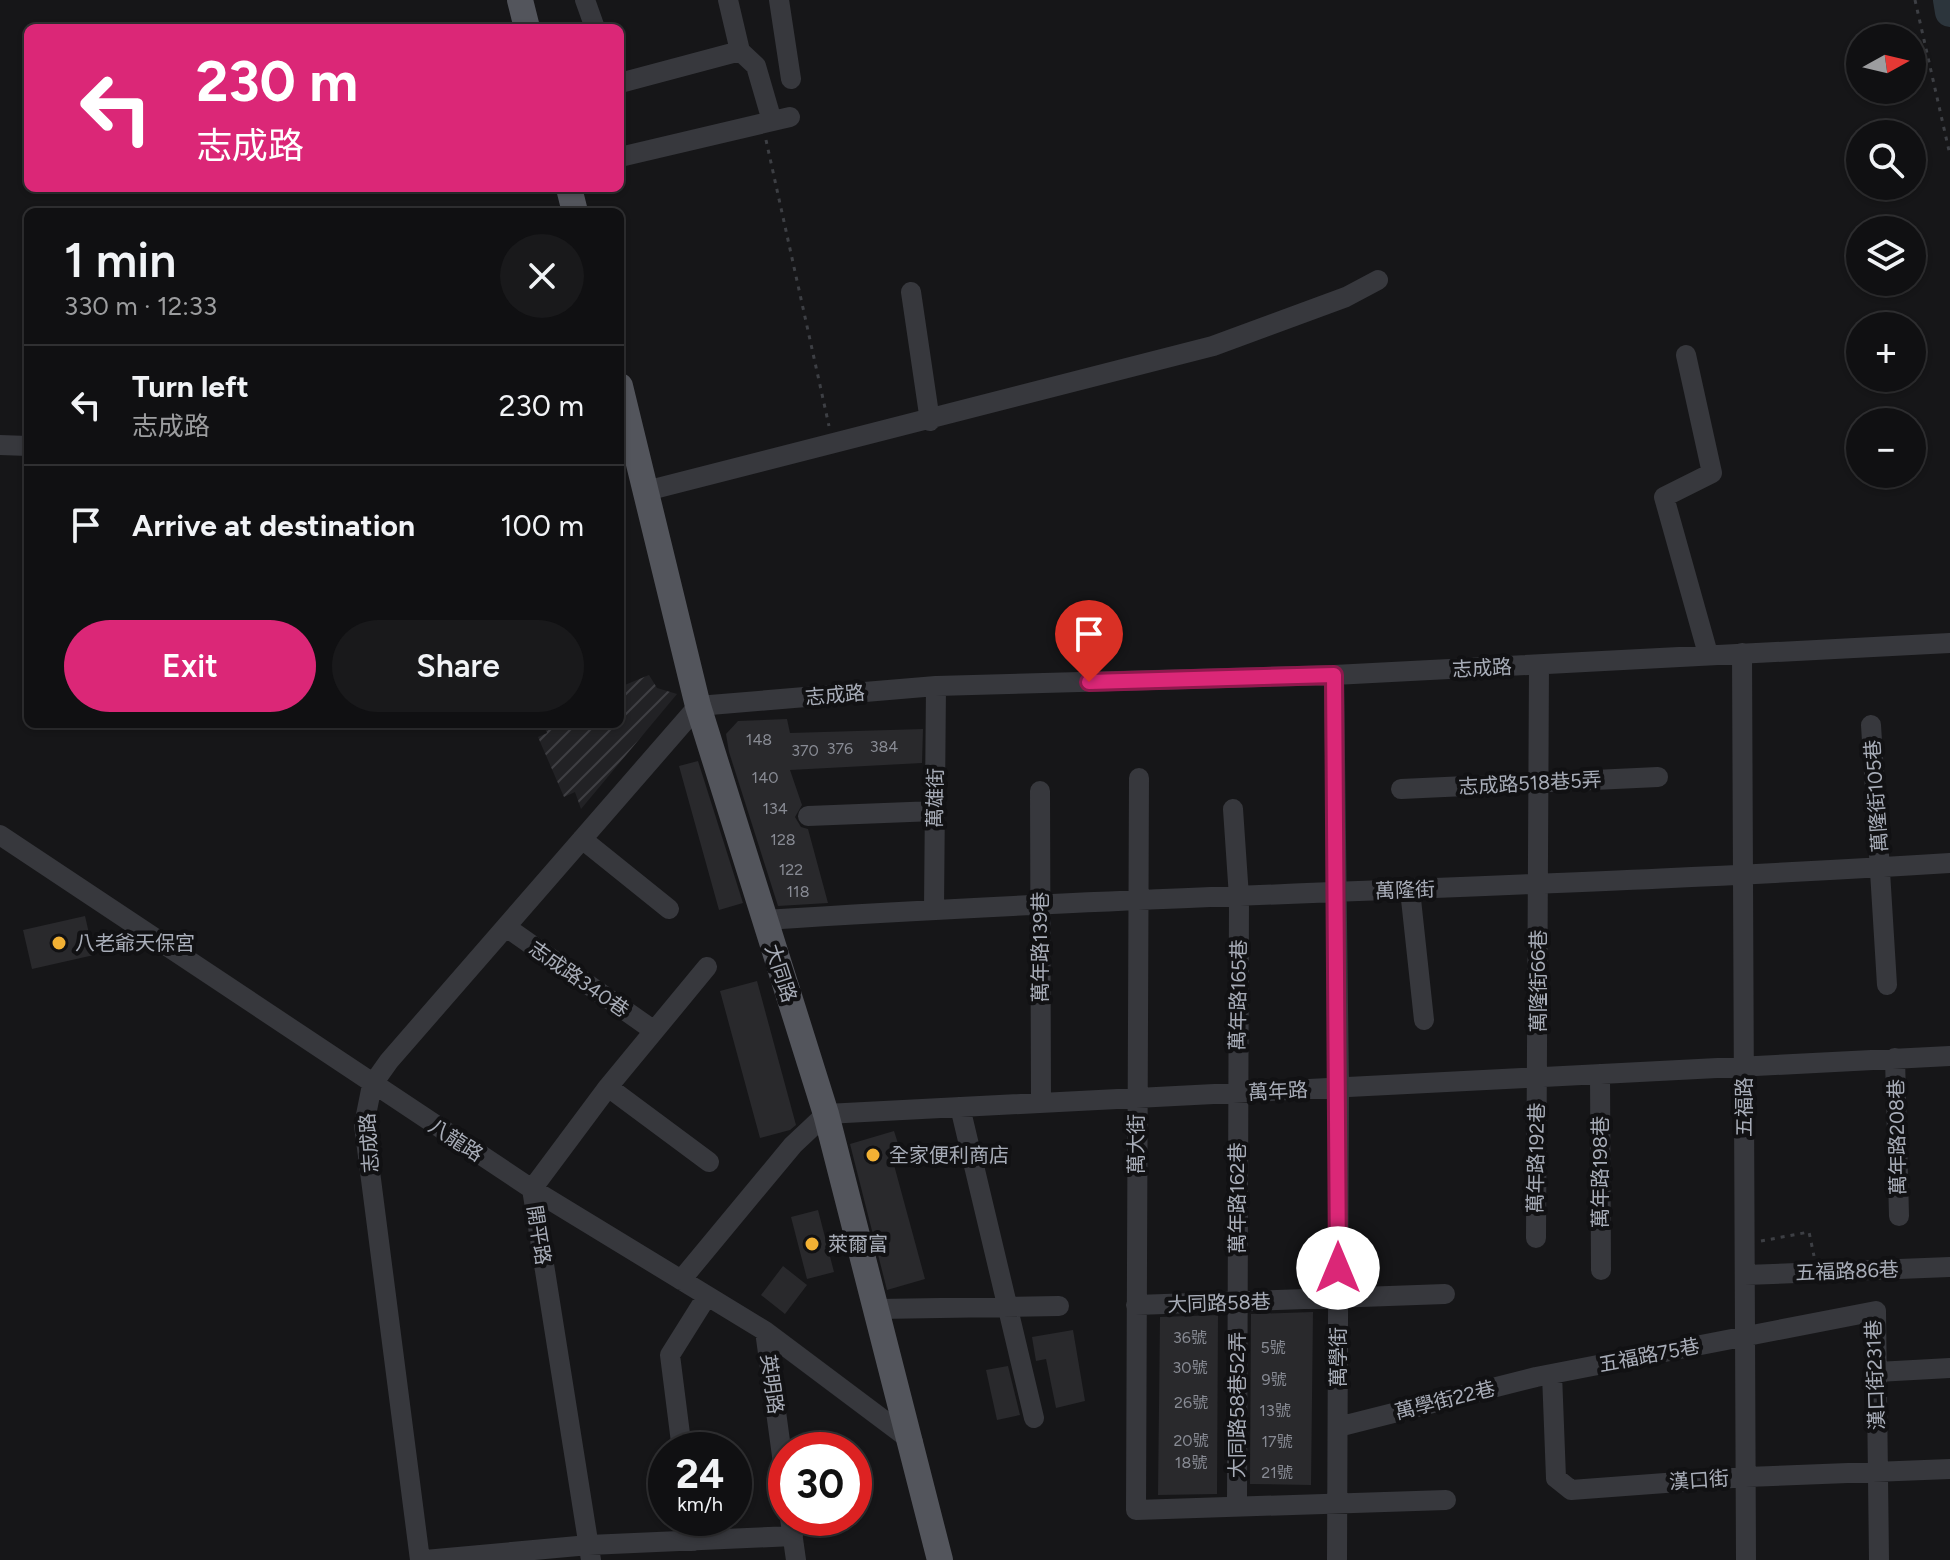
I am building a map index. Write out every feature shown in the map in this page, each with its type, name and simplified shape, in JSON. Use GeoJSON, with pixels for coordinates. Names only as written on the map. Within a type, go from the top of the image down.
{"type":"FeatureCollection","features":[{"type":"Feature","properties":{"kind":"main road"},"geometry":{"type":"LineString","coordinates":[[520,0],[526,24]]}},
{"type":"Feature","properties":{"kind":"main road","name":"大同路"},"geometry":{"type":"LineString","coordinates":[[624,406],[698,706],[826,1114],[913,1442],[940,1560]]}},
{"type":"Feature","properties":{"kind":"street"},"geometry":{"type":"LineString","coordinates":[[585,0],[594,24]]}},
{"type":"Feature","properties":{"kind":"street"},"geometry":{"type":"LineString","coordinates":[[624,156],[775,121],[756,66],[740,51],[728,0]]}},
{"type":"Feature","properties":{"kind":"street"},"geometry":{"type":"LineString","coordinates":[[779,0],[791,79]]}},
{"type":"Feature","properties":{"kind":"street"},"geometry":{"type":"LineString","coordinates":[[624,82],[740,51]]}},
{"type":"Feature","properties":{"kind":"street"},"geometry":{"type":"LineString","coordinates":[[646,491],[930,421],[1213,346],[1346,297],[1378,280]]}},
{"type":"Feature","properties":{"kind":"street"},"geometry":{"type":"LineString","coordinates":[[911,292],[930,421]]}},
{"type":"Feature","properties":{"kind":"street"},"geometry":{"type":"LineString","coordinates":[[1686,355],[1712,473],[1664,497],[1708,654]]}},
{"type":"Feature","properties":{"kind":"street"},"geometry":{"type":"LineString","coordinates":[[0,445],[24,446]]}},
{"type":"Feature","properties":{"kind":"street","name":"志成路"},"geometry":{"type":"LineString","coordinates":[[422,1560],[364,1125],[372,1085],[698,706],[936,686],[1334,675],[1950,643]]}},
{"type":"Feature","properties":{"kind":"street","name":"五福路"},"geometry":{"type":"LineString","coordinates":[[1742,653],[1746,1560]]}},
{"type":"Feature","properties":{"kind":"street","name":"萬隆街66巷"},"geometry":{"type":"LineString","coordinates":[[1537,1077],[1539,665]]}},
{"type":"Feature","properties":{"kind":"street","name":"萬學街"},"geometry":{"type":"LineString","coordinates":[[1334,675],[1339,1087],[1337,1560]]}},
{"type":"Feature","properties":{"kind":"street","name":"萬雄街"},"geometry":{"type":"LineString","coordinates":[[934,909],[936,686]]}},
{"type":"Feature","properties":{"kind":"street","name":"萬隆街105巷"},"geometry":{"type":"LineString","coordinates":[[1871,725],[1887,985]]}},
{"type":"Feature","properties":{"kind":"street","name":"志成路518巷5弄"},"geometry":{"type":"LineString","coordinates":[[1401,789],[1658,777]]}},
{"type":"Feature","properties":{"kind":"street","name":"萬大街"},"geometry":{"type":"LineString","coordinates":[[1139,778],[1136,1510],[1237,1507]]}},
{"type":"Feature","properties":{"kind":"street","name":"萬年路139巷"},"geometry":{"type":"LineString","coordinates":[[1040,791],[1041,1103]]}},
{"type":"Feature","properties":{"kind":"street","name":"萬年路165巷"},"geometry":{"type":"LineString","coordinates":[[1233,809],[1239,897],[1237,1093]]}},
{"type":"Feature","properties":{"kind":"street"},"geometry":{"type":"LineString","coordinates":[[808,816],[935,811]]}},
{"type":"Feature","properties":{"kind":"street","name":"八龍路"},"geometry":{"type":"LineString","coordinates":[[0,835],[532,1189],[765,1331],[913,1442]]}},
{"type":"Feature","properties":{"kind":"street"},"geometry":{"type":"LineString","coordinates":[[582,839],[669,909]]}},
{"type":"Feature","properties":{"kind":"street","name":"萬隆街"},"geometry":{"type":"LineString","coordinates":[[764,920],[1040,904],[1743,876],[1950,863]]}},
{"type":"Feature","properties":{"kind":"street"},"geometry":{"type":"LineString","coordinates":[[1410,890],[1424,1020]]}},
{"type":"Feature","properties":{"kind":"street","name":"志成路340巷"},"geometry":{"type":"LineString","coordinates":[[506,927],[653,1030]]}},
{"type":"Feature","properties":{"kind":"street","name":"開平路"},"geometry":{"type":"LineString","coordinates":[[590,1553],[532,1189],[608,1087],[707,967]]}},
{"type":"Feature","properties":{"kind":"street","name":"萬年路"},"geometry":{"type":"LineString","coordinates":[[826,1114],[1950,1056]]}},
{"type":"Feature","properties":{"kind":"street","name":"萬年路208巷"},"geometry":{"type":"LineString","coordinates":[[1895,1058],[1899,1216]]}},
{"type":"Feature","properties":{"kind":"street","name":"萬年路198巷"},"geometry":{"type":"LineString","coordinates":[[1600,1074],[1601,1270]]}},
{"type":"Feature","properties":{"kind":"street","name":"萬年路192巷"},"geometry":{"type":"LineString","coordinates":[[1536,1238],[1537,1077]]}},
{"type":"Feature","properties":{"kind":"street"},"geometry":{"type":"LineString","coordinates":[[608,1087],[709,1162]]}},
{"type":"Feature","properties":{"kind":"street","name":"萬年路162巷"},"geometry":{"type":"LineString","coordinates":[[1237,1093],[1237,1304]]}},
{"type":"Feature","properties":{"kind":"street"},"geometry":{"type":"LineString","coordinates":[[960,1107],[1034,1418]]}},
{"type":"Feature","properties":{"kind":"street"},"geometry":{"type":"LineString","coordinates":[[681,1280],[793,1145],[826,1114]]}},
{"type":"Feature","properties":{"kind":"street","name":"五福路86巷"},"geometry":{"type":"LineString","coordinates":[[1745,1275],[1950,1267]]}},
{"type":"Feature","properties":{"kind":"street","name":"大同路58巷"},"geometry":{"type":"LineString","coordinates":[[1136,1305],[1237,1304],[1445,1294]]}},
{"type":"Feature","properties":{"kind":"street"},"geometry":{"type":"LineString","coordinates":[[680,1432],[670,1355],[707,1296]]}},
{"type":"Feature","properties":{"kind":"street","name":"大同路58巷52弄"},"geometry":{"type":"LineString","coordinates":[[1237,1304],[1237,1507]]}},
{"type":"Feature","properties":{"kind":"street"},"geometry":{"type":"LineString","coordinates":[[878,1309],[1059,1306]]}},
{"type":"Feature","properties":{"kind":"street","name":"漢口街231巷"},"geometry":{"type":"LineString","coordinates":[[1745,1336],[1876,1311],[1879,1560]]}},
{"type":"Feature","properties":{"kind":"street","name":"英明路"},"geometry":{"type":"LineString","coordinates":[[765,1331],[779,1432]]}},
{"type":"Feature","properties":{"kind":"street","name":"五福路75巷"},"geometry":{"type":"LineString","coordinates":[[1552,1374],[1745,1336]]}},
{"type":"Feature","properties":{"kind":"street"},"geometry":{"type":"LineString","coordinates":[[1877,1372],[1950,1368]]}},
{"type":"Feature","properties":{"kind":"street","name":"萬學街22巷"},"geometry":{"type":"LineString","coordinates":[[1338,1427],[1552,1374]]}},
{"type":"Feature","properties":{"kind":"street","name":"漢口街"},"geometry":{"type":"LineString","coordinates":[[1552,1374],[1556,1478],[1571,1490],[1746,1477],[1950,1469]]}},
{"type":"Feature","properties":{"kind":"street"},"geometry":{"type":"LineString","coordinates":[[1237,1507],[1446,1500]]}},
{"type":"Feature","properties":{"kind":"street"},"geometry":{"type":"LineString","coordinates":[[422,1560],[590,1553],[768,1530]]}},
{"type":"Feature","properties":{"kind":"street"},"geometry":{"type":"LineString","coordinates":[[693,1536],[694,1541]]}},
{"type":"Feature","properties":{"kind":"street"},"geometry":{"type":"LineString","coordinates":[[793,1536],[796,1560]]}},
{"type":"Feature","properties":{"kind":"path"},"geometry":{"type":"LineString","coordinates":[[1915,0],[1950,155]]}},
{"type":"Feature","properties":{"kind":"path"},"geometry":{"type":"LineString","coordinates":[[775,121],[833,445]]}},
{"type":"Feature","properties":{"kind":"path"},"geometry":{"type":"LineString","coordinates":[[1745,1244],[1809,1232],[1817,1271]]}},
{"type":"Feature","properties":{"kind":"shaded area"},"geometry":{"type":"Polygon","coordinates":[[[649,675],[657,688],[677,694],[581,809],[575,792],[564,797],[538,737],[547,733],[545,728],[624,728],[624,685],[649,675]]]}},
{"type":"Feature","properties":{"kind":"building"},"geometry":{"type":"Polygon","coordinates":[[[787,719],[790,733],[923,729],[922,763],[790,770],[802,805],[795,817],[801,827],[808,829],[828,903],[778,906],[729,752],[726,734],[738,721],[787,719]]]}},
{"type":"Feature","properties":{"kind":"building"},"geometry":{"type":"Polygon","coordinates":[[[698,761],[743,903],[719,910],[679,766],[698,761]]]}},
{"type":"Feature","properties":{"kind":"building","name":"八老爺天保宮"},"geometry":{"type":"Polygon","coordinates":[[[85,916],[94,955],[32,969],[23,930],[85,916]]]}},
{"type":"Feature","properties":{"kind":"building"},"geometry":{"type":"Polygon","coordinates":[[[757,981],[796,1125],[790,1130],[760,1138],[720,991],[757,981]]]}},
{"type":"Feature","properties":{"kind":"building"},"geometry":{"type":"Polygon","coordinates":[[[894,1131],[904,1162],[894,1165],[925,1279],[887,1290],[850,1144],[894,1131]]]}},
{"type":"Feature","properties":{"kind":"building","name":"萊爾富"},"geometry":{"type":"Polygon","coordinates":[[[818,1210],[834,1272],[807,1279],[791,1217],[818,1210]]]}},
{"type":"Feature","properties":{"kind":"building"},"geometry":{"type":"Polygon","coordinates":[[[783,1266],[807,1285],[785,1314],[761,1295],[783,1266]]]}},
{"type":"Feature","properties":{"kind":"building"},"geometry":{"type":"Polygon","coordinates":[[[1313,1312],[1311,1485],[1250,1484],[1251,1314],[1313,1312]]]}},
{"type":"Feature","properties":{"kind":"building"},"geometry":{"type":"Polygon","coordinates":[[[1218,1315],[1217,1494],[1158,1495],[1160,1317],[1218,1315]]]}},
{"type":"Feature","properties":{"kind":"building"},"geometry":{"type":"Polygon","coordinates":[[[1073,1330],[1085,1401],[1056,1408],[1046,1359],[1036,1361],[1032,1337],[1073,1330]]]}},
{"type":"Feature","properties":{"kind":"building"},"geometry":{"type":"Polygon","coordinates":[[[1008,1366],[1020,1415],[997,1420],[986,1370],[1008,1366]]]}},
{"type":"Feature","properties":{"kind":"waterway"},"geometry":{"type":"LineString","coordinates":[[1948,0],[1950,12]]}},
{"type":"Feature","properties":{"kind":"place","name":"八老爺天保宮"},"geometry":{"type":"Point","coordinates":[59,943]}},
{"type":"Feature","properties":{"kind":"place","name":"全家便利商店"},"geometry":{"type":"Point","coordinates":[873,1155]}},
{"type":"Feature","properties":{"kind":"place","name":"萊爾富"},"geometry":{"type":"Point","coordinates":[812,1244]}},
{"type":"Feature","properties":{"kind":"route"},"geometry":{"type":"LineString","coordinates":[[1089,682],[1334,675],[1338,1268]]}}]}
